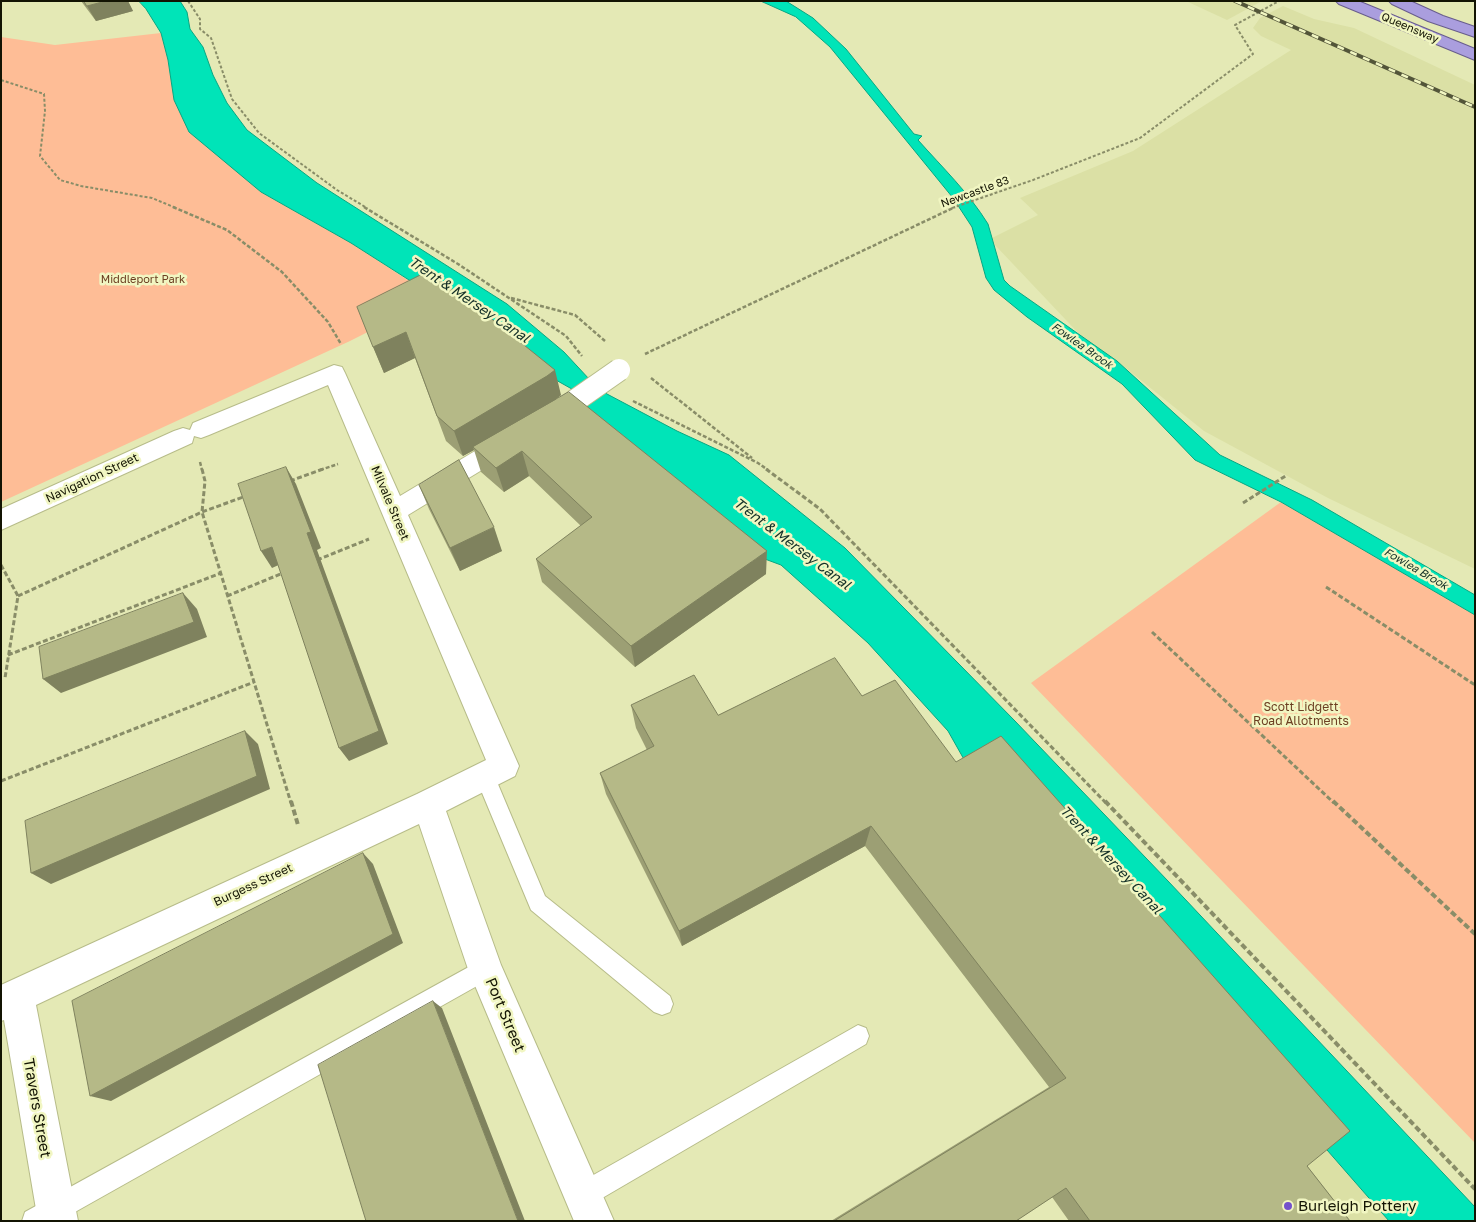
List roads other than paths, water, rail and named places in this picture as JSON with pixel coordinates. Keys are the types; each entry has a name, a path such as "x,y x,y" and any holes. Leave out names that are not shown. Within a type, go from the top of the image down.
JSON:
{"highway":[{"name":"Queensway","path":"1344,1 1475,55"},
{"name":"Queensway","path":"1397,1 1475,34"},
{"path":"1374,13 1475,69"}],"street":[{"path":"558,412 624,366"},
{"name":"Milvale Street","path":"192,433 334,373 396,520 494,771"},
{"path":"396,520 525,432"},
{"name":"Navigation Street","path":"1,520 192,433"},
{"name":"Burgess Street","path":"9,999 428,804 494,771"},
{"name":"Port Street","path":"428,804 485,969 588,1208"},
{"name":"Travers Street","path":"9,999 49,1217"}],"lane":[{"path":"494,771 538,903 662,1004"},
{"path":"49,1217 485,969"},
{"path":"588,1208 858,1036"}],"water":[{"name":"Trent & Mersey Canal","path":"139,1 180,1 187,12 190,29 203,47 213,75 227,103 247,130 317,183 507,304 564,352 590,380 607,394 677,431 729,455 845,548 1015,721 1168,881 1475,1207 1475,1221 1389,1221 1286,1103 970,770 948,731 868,643 781,565 746,552 593,415 579,393 547,375 420,287 351,243 261,192 189,132 174,100 168,60 161,33"},
{"name":"Fowlea Brook","path":"761,1 786,1 813,18 846,49 914,134 922,136 918,140 955,180 981,213 988,224 1004,280 1010,286 1117,361 1220,455 1312,500 1475,595 1475,615 1281,502 1195,460 1122,384 1027,317 994,290 986,278 972,227 953,198 830,47 796,17"}],"railway":[{"path":"1235,1 1475,107"}],"place":[{"name":"Burleigh Pottery","path":"1288,1206"}],"park label":[{"name":"Middleport Park","path":"143,280"},
{"name":"Scott Lidgett Road Allotments","path":"1301,714"}]}
